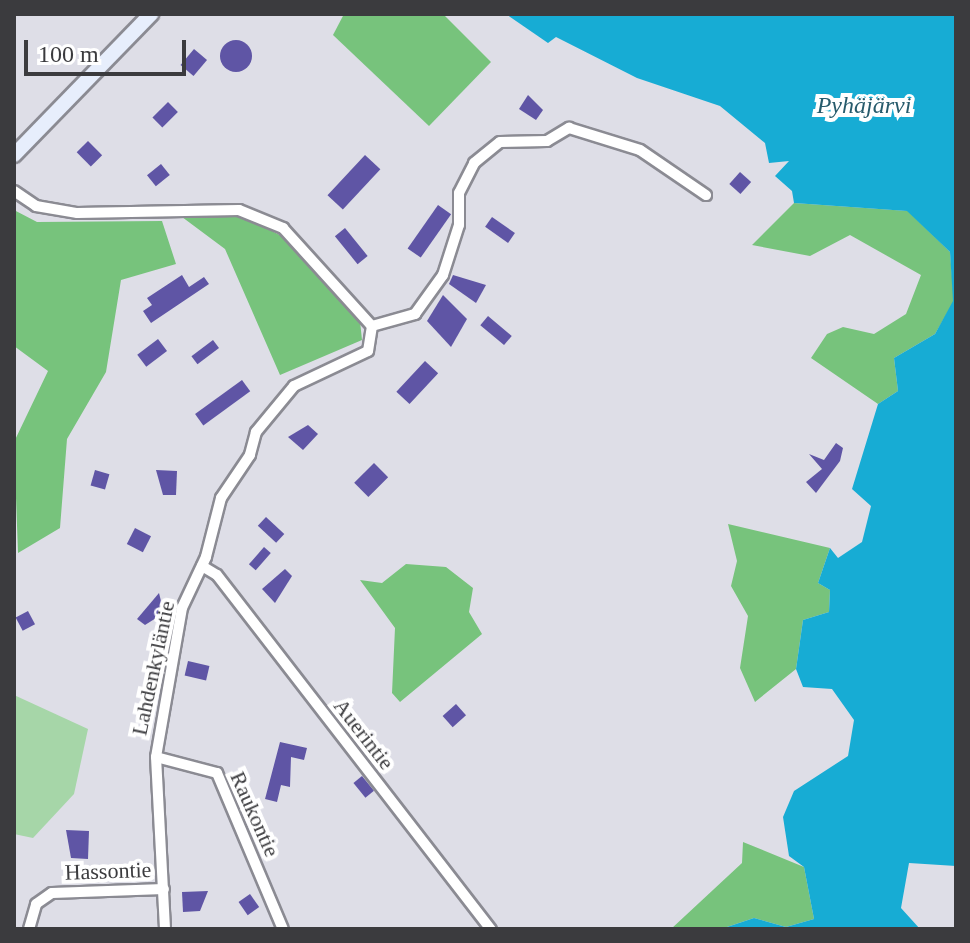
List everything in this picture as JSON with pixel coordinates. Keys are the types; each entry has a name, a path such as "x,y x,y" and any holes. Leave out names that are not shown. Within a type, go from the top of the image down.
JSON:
{"street":[{"path":"14,155 151,14"},
{"path":"14,191 36,206 77,213 239,210 283,228 372,326 415,314 443,275 459,225 459,193 474,163 500,142 547,141 569,128 640,150 706,195"},
{"name":"Lahdenkyläntie","path":"165,929 156,757 182,608 202,566 221,498 256,432 294,386 368,351 372,326"},
{"name":"Auerintie","path":"202,566 217,575 491,929"},
{"name":"Raukontie","path":"156,757 217,773 283,929"},
{"name":"Hassontie","path":"29,929 36,904 52,893 164,889"}],"green space":[{"path":"344,14 443,14 491,62 429,126 333,35"},
{"path":"794,203 908,211 950,252 954,301 935,334 894,358 898,391 878,404 811,358 827,334 843,327 874,334 906,314 921,275 850,235 810,256 752,245"},
{"path":"14,210 37,222 162,221 176,264 121,280 106,372 67,439 60,528 18,553 14,442 48,371 14,346"},
{"path":"178,214 242,215 289,240 360,321 362,340 280,375 225,249"},
{"path":"728,524 830,548 818,583 830,590 829,612 803,620 796,669 755,702 740,668 748,616 731,586 737,561"},
{"path":"406,564 446,567 473,588 469,612 482,634 400,702 392,693 395,628 360,580 382,583"},
{"path":"14,695 88,729 74,794 33,838 14,834"},
{"path":"743,842 804,867 814,919 786,927 754,918 721,929 671,929 742,863"}],"water":[{"name":"Pyhäjärvi","path":"506,14 956,14 956,866 909,863 901,908 920,929 721,929 754,918 786,927 814,919 804,867 789,856 783,817 794,791 848,756 854,720 832,689 803,687 796,669 803,620 829,612 830,590 818,583 830,548 838,558 862,542 871,506 852,489 878,404 898,391 894,358 935,334 953,301 950,252 907,211 794,203 792,191 775,176 789,161 769,163 765,143 720,106 637,78 556,37 548,43"}],"building":[{"path":"236,40 247,45 252,56 247,67 236,72 225,67 220,56 225,45"},
{"path":"194,49 207,60 194,76 181,65"},
{"path":"528,95 543,110 536,120 519,109"},
{"path":"168,102 178,112 162,127 152,118"},
{"path":"88,141 102,155 91,166 77,152"},
{"path":"365,155 380,169 343,210 327,195"},
{"path":"161,164 170,175 156,186 147,175"},
{"path":"740,172 751,182 740,194 729,184"},
{"path":"438,205 451,214 421,258 408,248"},
{"path":"492,217 515,233 508,243 485,227"},
{"path":"345,228 368,256 358,264 335,236"},
{"path":"182,275 189,287 204,277 209,284 151,323 143,311 152,305 147,298"},
{"path":"453,275 486,285 476,303 449,284"},
{"path":"443,295 467,319 451,347 427,321"},
{"path":"488,316 512,336 504,345 480,325"},
{"path":"158,339 167,351 146,367 137,355"},
{"path":"213,340 219,348 197,364 191,356"},
{"path":"425,361 438,373 410,404 396,392"},
{"path":"242,380 250,391 203,425 195,414"},
{"path":"308,425 318,434 303,450 288,437"},
{"path":"836,443 843,448 840,461 816,493 806,482 822,469 809,454 824,460"},
{"path":"374,463 388,477 368,497 354,483"},
{"path":"95,470 109,474 105,490 91,485"},
{"path":"156,470 177,471 176,495 163,495"},
{"path":"266,517 284,534 276,543 258,526"},
{"path":"135,528 151,536 143,552 127,544"},
{"path":"264,547 271,553 256,570 249,564"},
{"path":"285,569 292,576 275,603 262,589"},
{"path":"159,593 164,613 145,625 137,619"},
{"path":"28,611 35,624 23,631 16,618"},
{"path":"188,661 209,666 206,681 185,676"},
{"path":"456,704 466,715 453,727 443,716"},
{"path":"280,742 307,748 304,760 291,757 290,787 281,785 277,802 265,799"},
{"path":"362,776 374,791 365,798 353,783"},
{"path":"66,830 89,831 88,859 71,858"},
{"path":"208,891 200,911 183,912 182,892"},
{"path":"250,894 259,907 248,915 239,902"}]}
